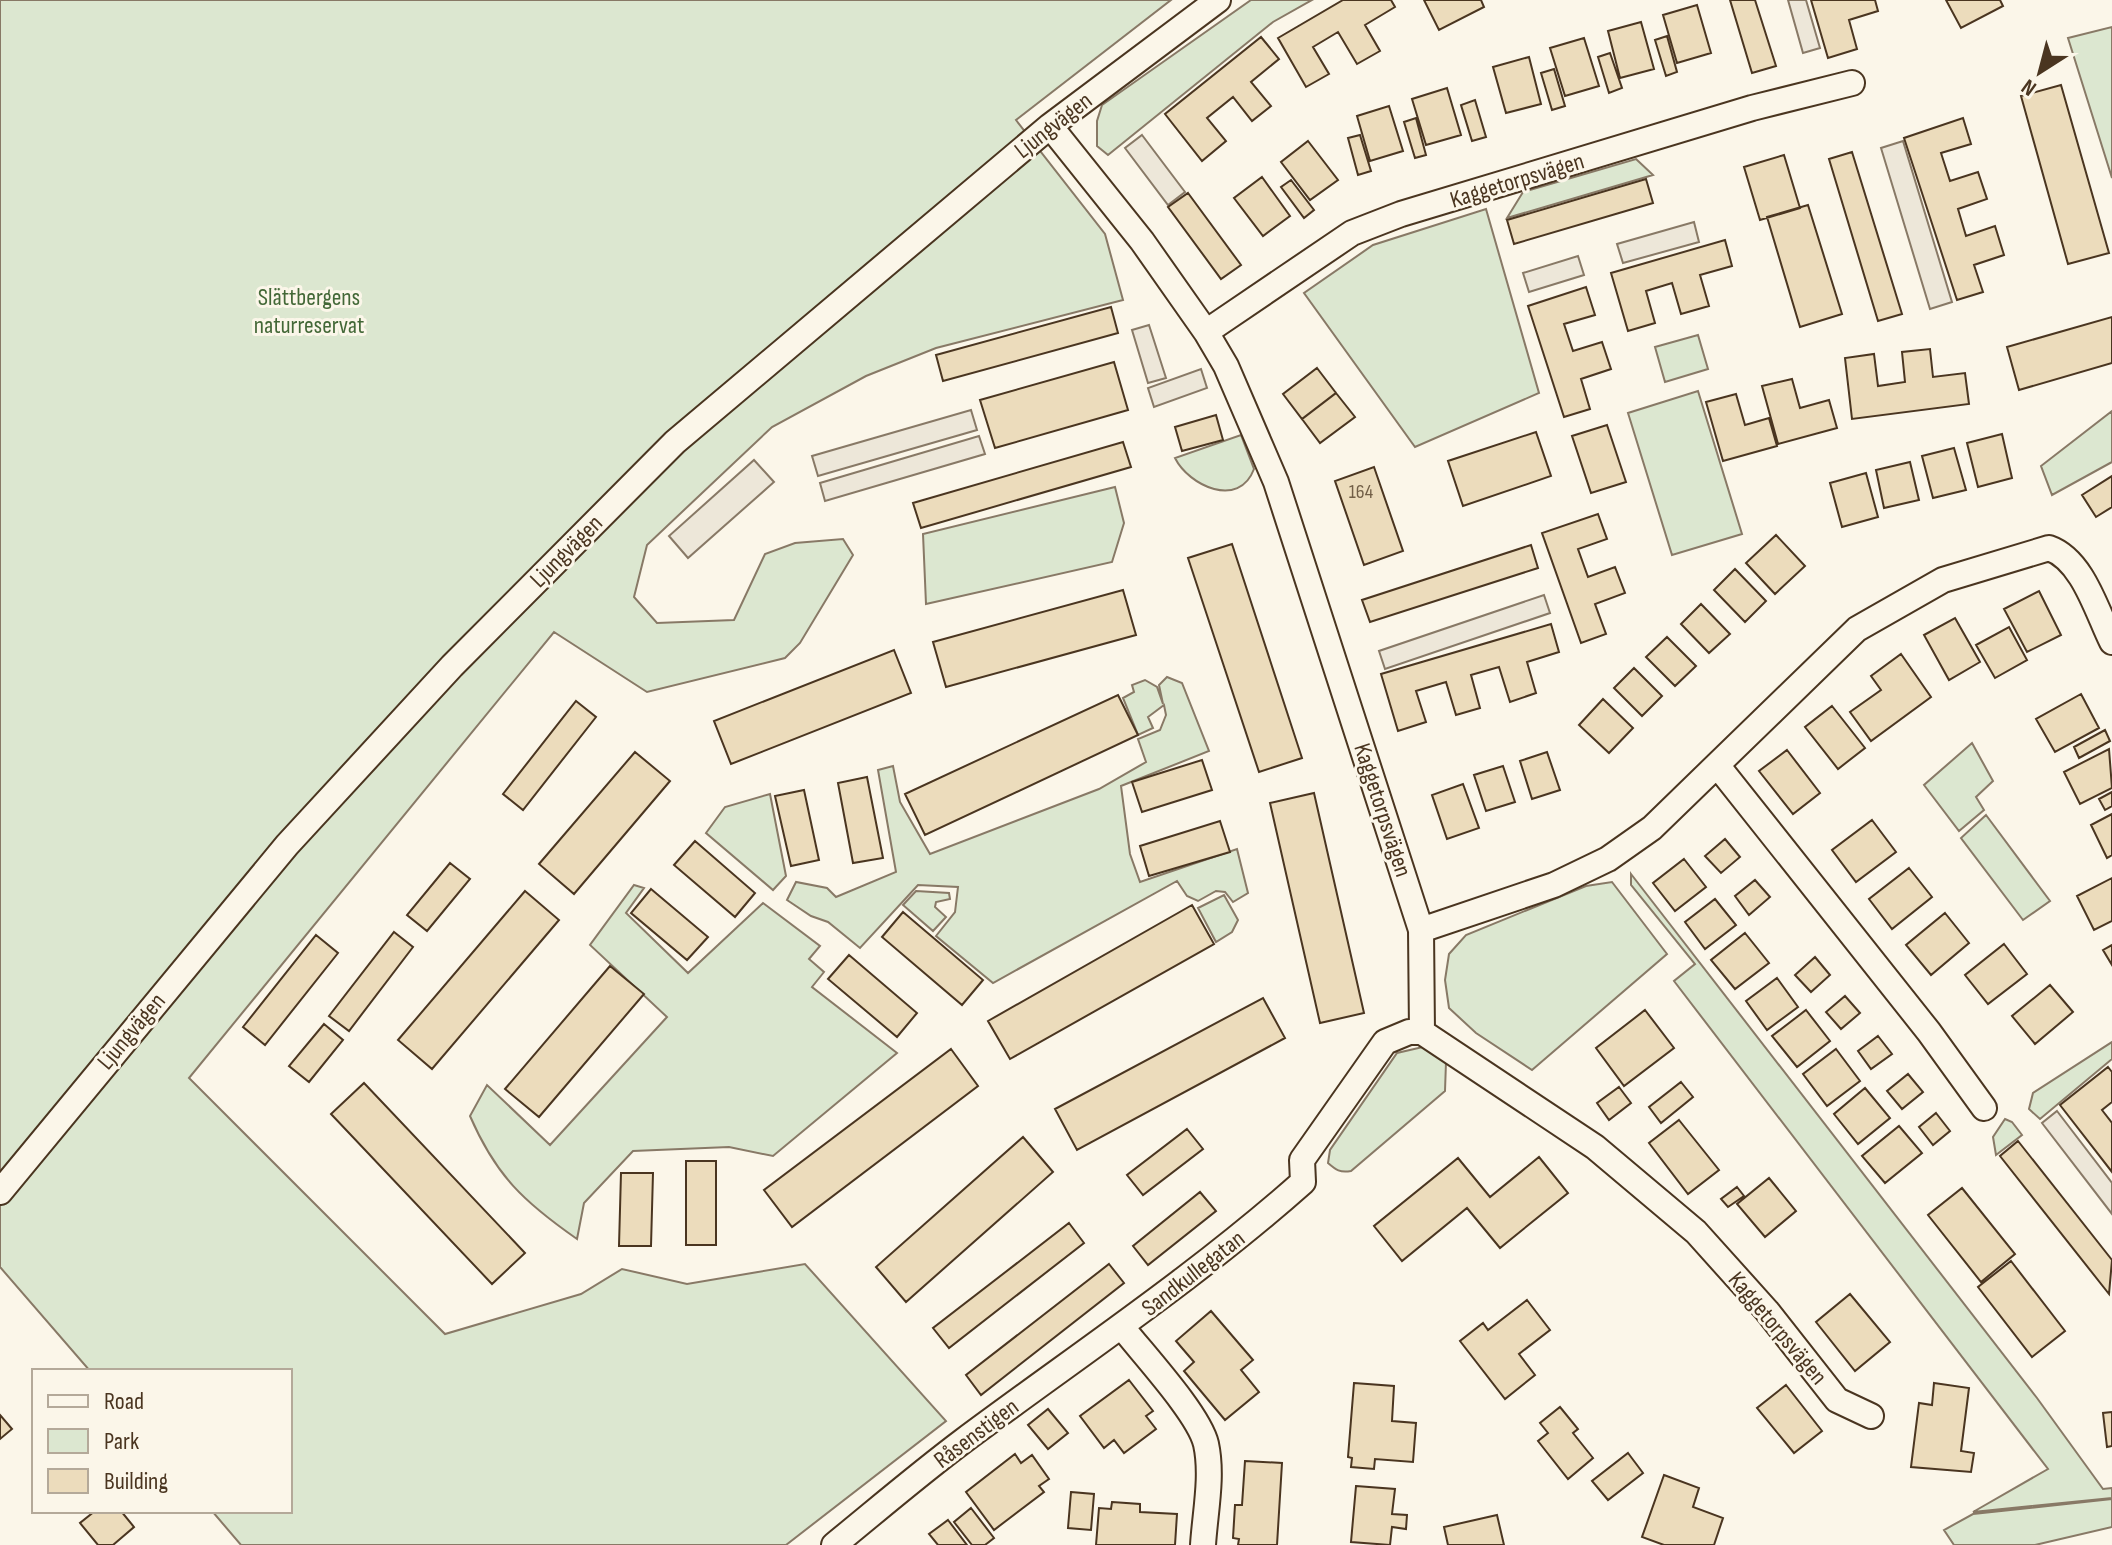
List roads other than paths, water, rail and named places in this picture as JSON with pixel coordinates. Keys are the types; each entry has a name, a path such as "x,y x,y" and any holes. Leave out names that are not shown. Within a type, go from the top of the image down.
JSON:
{"street":[{"name":"Ljungvägen","path":"0,1192 287,845 452,666 675,442 1050,126 1218,0"},
{"name":"Kaggetorpsvägen","path":"1206,332 1352,233 1401,214 1752,108 1852,83"},
{"name":"Kaggetorpsvägen","path":"1050,126 1142,241 1206,332 1226,366 1276,482 1421,930 1422,1032 1595,1147 1696,1232 1767,1311 1837,1400 1871,1416"},
{"path":"1421,930 1554,885 1608,859 1652,828 1857,629 1943,580 2049,548 2062,552 2073,564 2112,642"},
{"path":"1717,765 1929,1032 1984,1108"},
{"name":"Sandkullegatan","path":"1203,1545 1208,1465 1206,1442 1194,1420 1122,1327 1194,1274 1303,1182 1302,1160 1385,1042 1409,1032 1422,1032"},
{"name":"Råsenstigen","path":"834,1545 961,1443 1122,1327"}],"park label":[{"name":"Slättbergens naturreservat","path":"309,311"}]}
